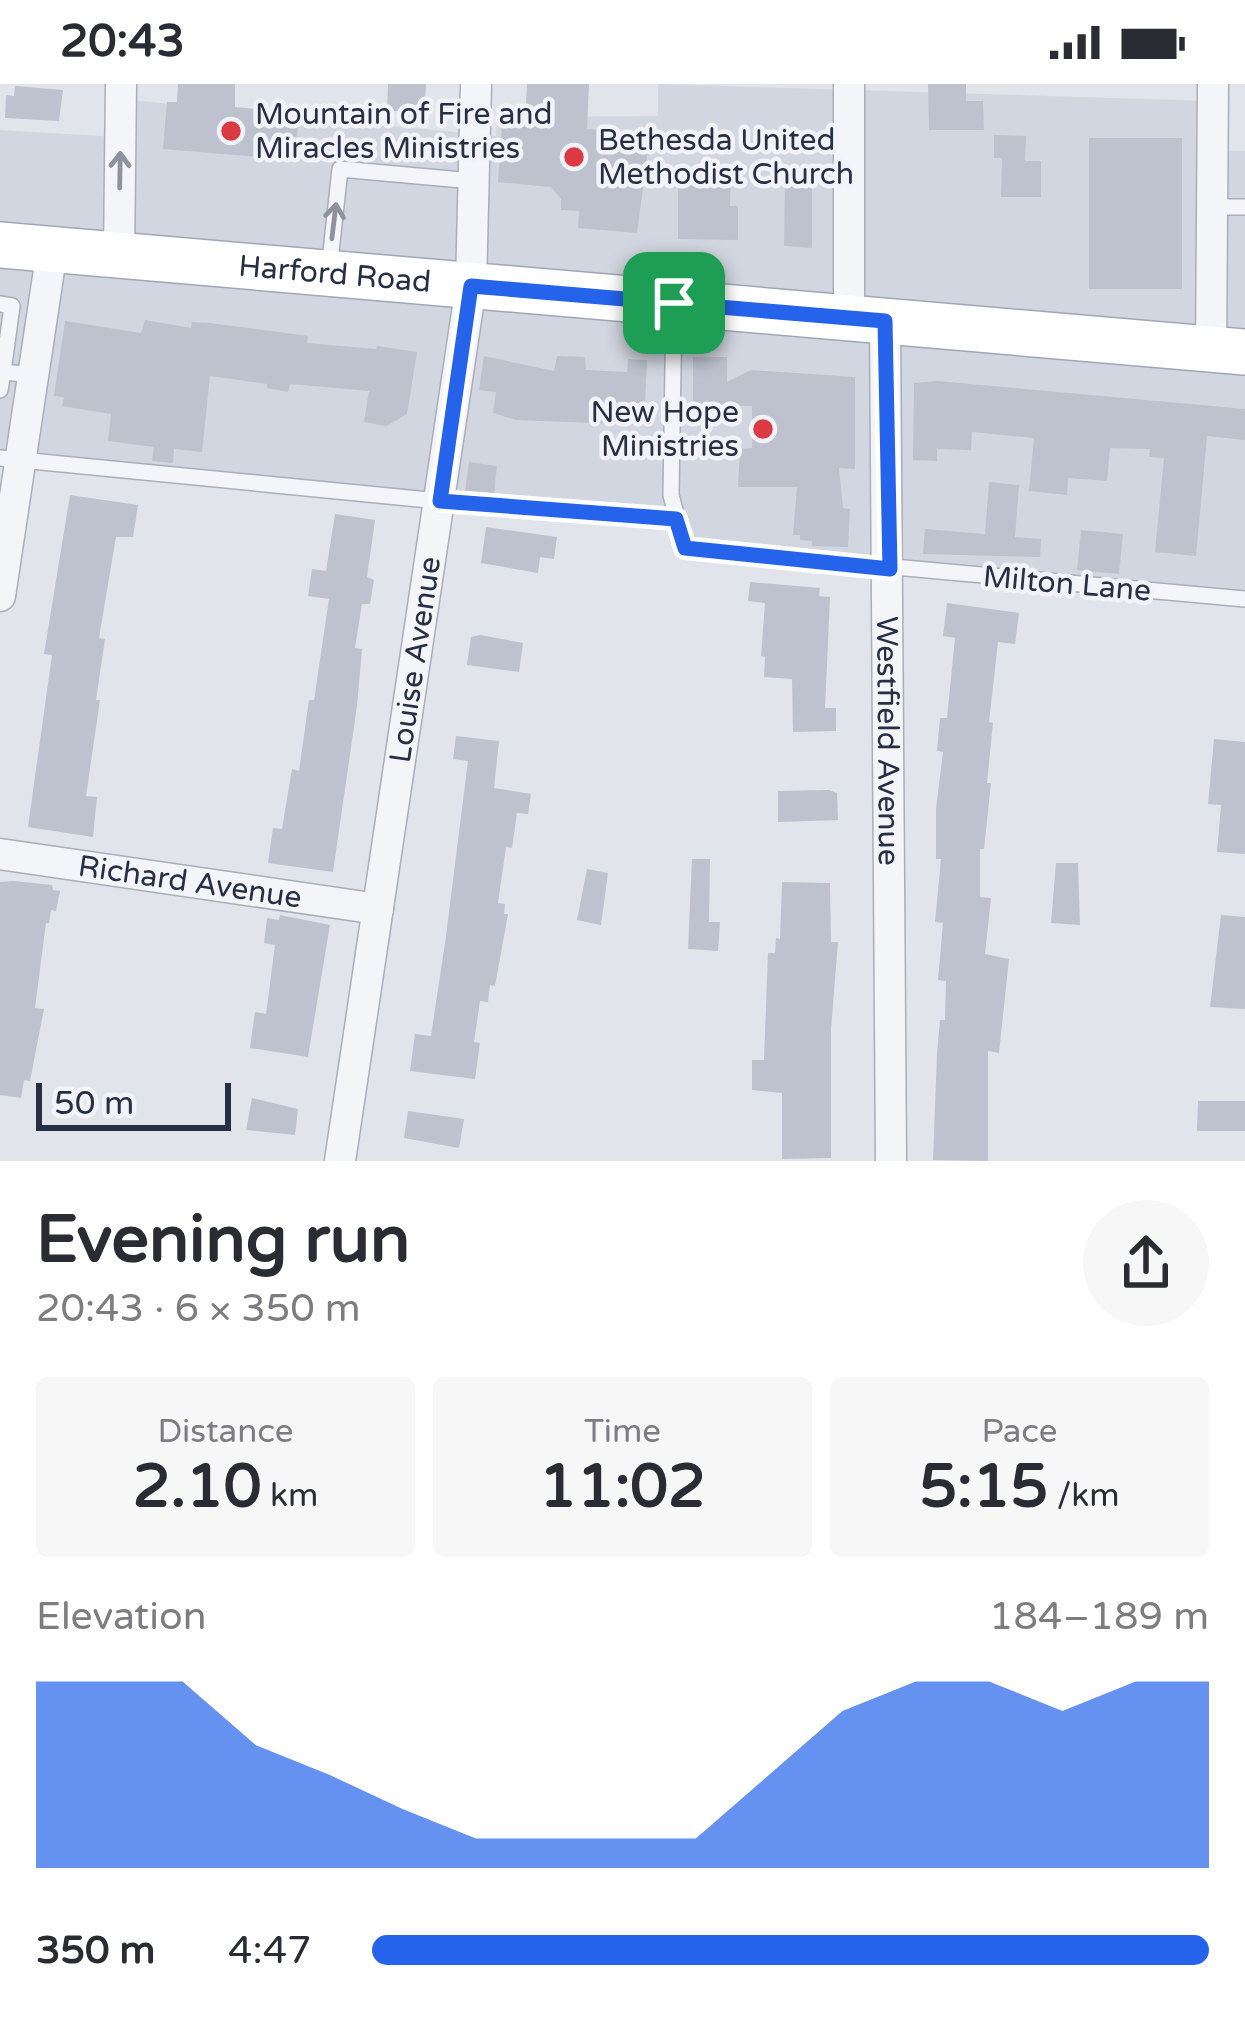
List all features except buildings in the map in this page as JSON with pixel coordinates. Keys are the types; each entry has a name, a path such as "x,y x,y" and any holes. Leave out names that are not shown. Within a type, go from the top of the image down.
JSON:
{"main road":[{"name":"Harford Road","path":"1,250 119,255 1228,351"}],"street":[{"path":"119,255 121,84"},
{"name":"Louise Avenue","path":"340,1161 471,286 476,84"},
{"name":"Westfield Avenue","path":"849,84 890,569 891,1161"},
{"path":"1213,84 1212,208 1228,351"},
{"path":"0,596 18,373 52,250"},
{"name":"Richard Avenue","path":"0,854 378,908"}],"lane":[{"path":"328,273 340,169 473,181"},
{"path":"1212,208 1245,207"},
{"path":"10,458 440,501 676,519 671,495 674,303"},
{"path":"0,304 12,306 18,373 0,390"},
{"name":"Milton Lane","path":"676,519 685,548 1245,599"}],"shaded area":[{"path":"658,84 1210,101 1210,150 1245,151 1245,598 687,548 665,523 0,466 0,130 118,137 120,99 496,136 497,117 658,116"}],"place":[{"name":"Mountain of Fire and Miracles Ministries","path":"231,131"},
{"name":"Bethesda United Methodist Church","path":"574,157"},
{"name":"New Hope Ministries","path":"763,429"}],"route":[{"path":"471,286 674,303 885,321 890,569 685,548 676,519 440,501 471,286"}]}
